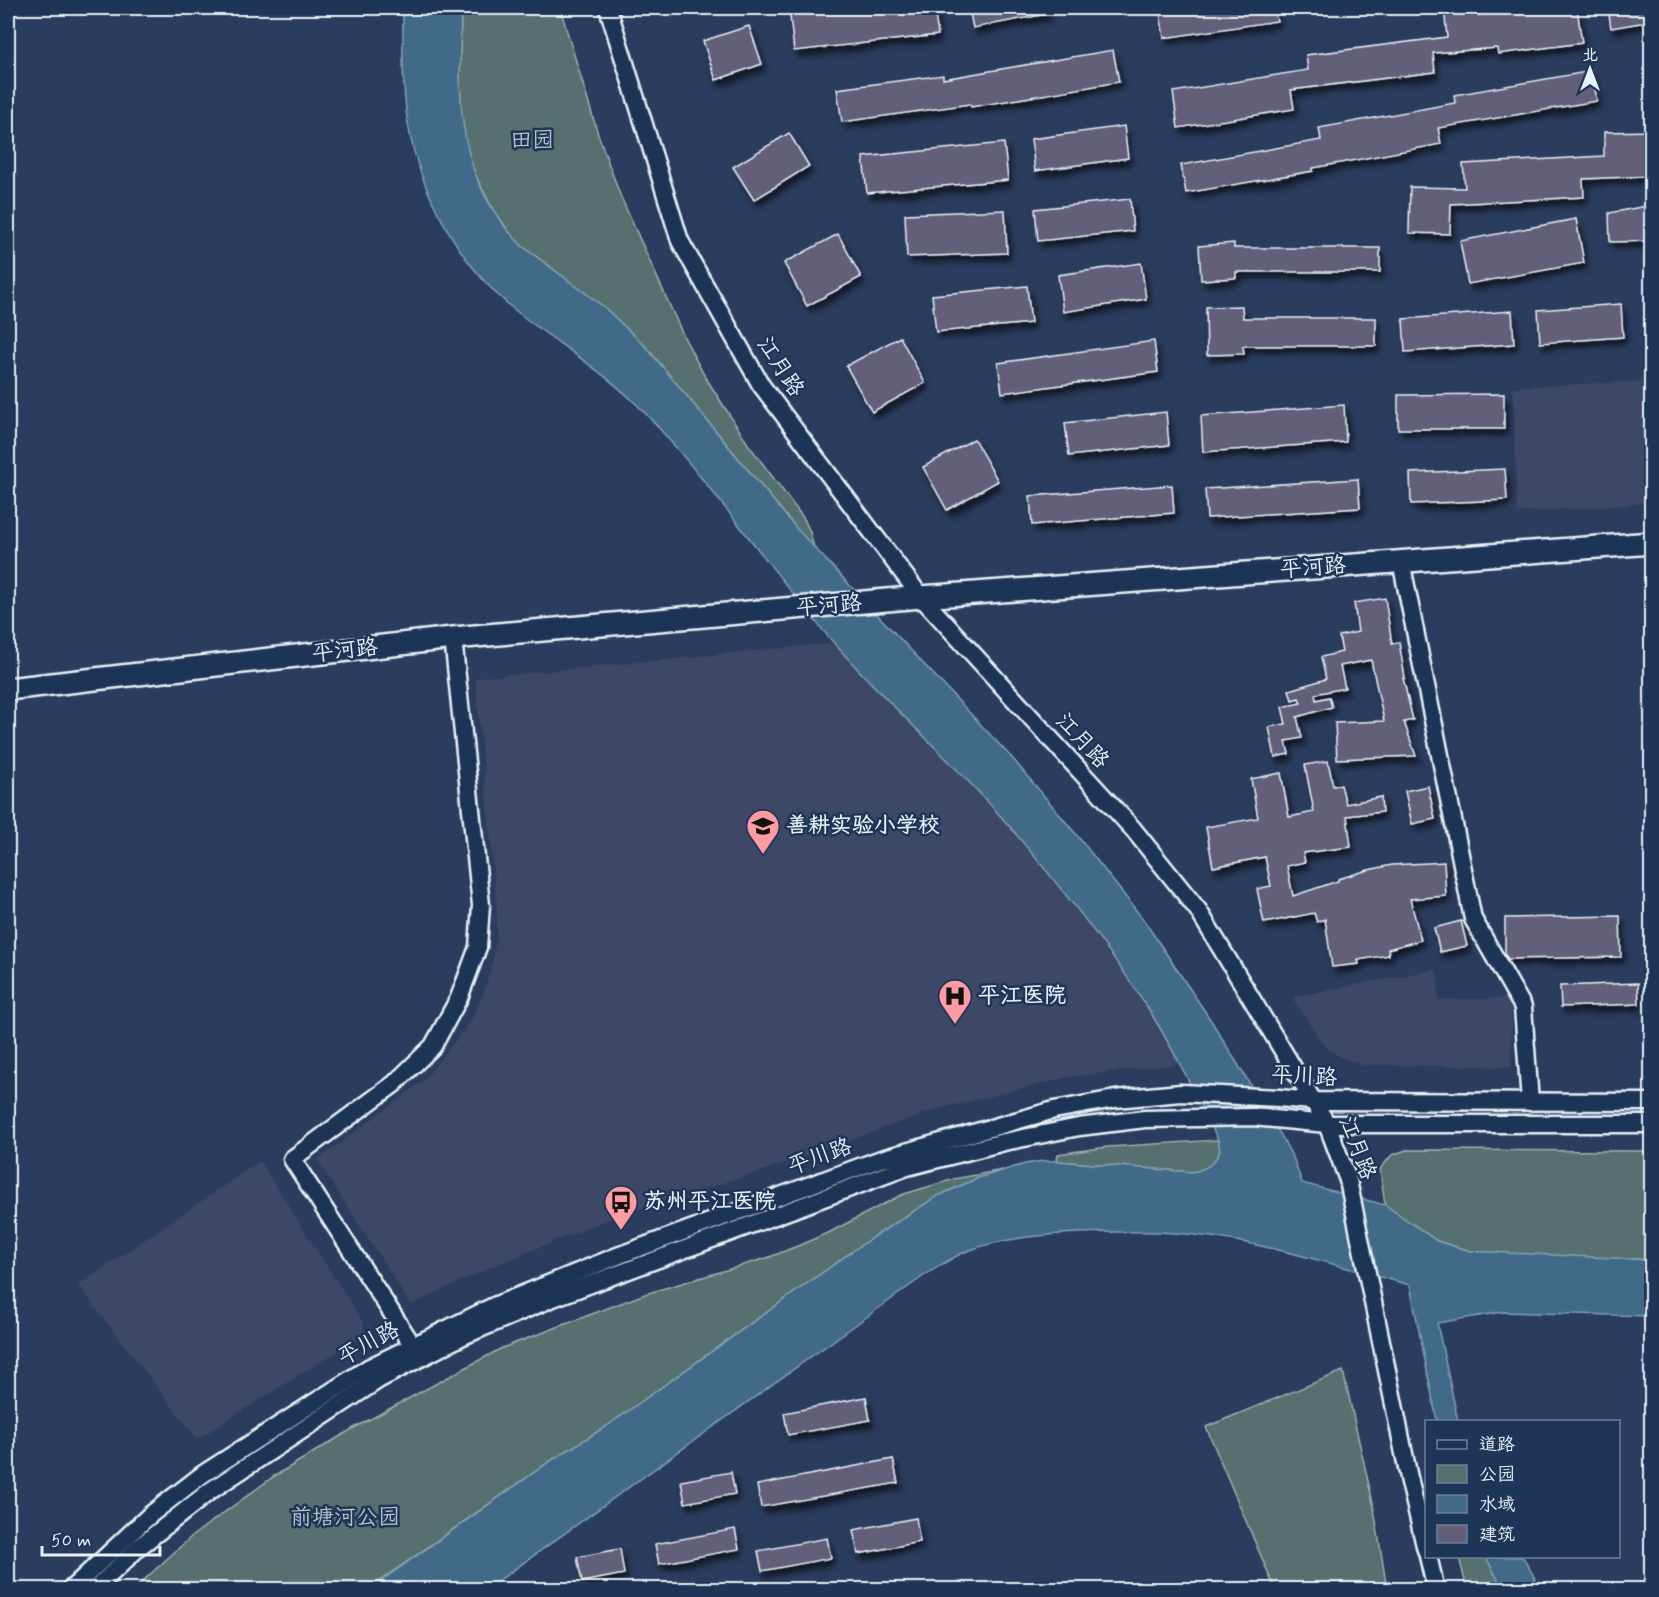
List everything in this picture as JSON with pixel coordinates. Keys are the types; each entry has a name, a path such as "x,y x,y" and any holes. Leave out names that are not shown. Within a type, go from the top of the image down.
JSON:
{"main road":[{"name":"平河路","path":"8,689 453,638 921,597 1652,543"}],"street":[{"name":"江月路","path":"608,8 680,241 761,385 921,597 1133,829 1198,910 1327,1124 1348,1180 1425,1546"},
{"path":"1401,561 1473,919 1523,1007 1530,1102"},
{"path":"417,1352 292,1159 394,1084 433,1046 459,998 478,947 481,905 453,638"},
{"name":"平川路","path":"94,1590 159,1530 237,1471 378,1380 417,1352 494,1306 600,1263 881,1159 1054,1110 1115,1100 1181,1093 1312,1101 1652,1102"},
{"name":"平川路","path":"70,1590 150,1515 202,1474 368,1368 472,1332 583,1286 907,1167 1004,1142 1079,1126 1145,1119 1253,1117 1327,1124 1652,1124"},
{"path":"1428,1558 1436,1590"}],"shaded area":[{"path":"1651,381 1651,503 1517,513 1513,387"},
{"name":"善耕实验小学校","path":"834,643 1001,817 1066,894 1112,955 1152,1015 1180,1064 1069,1077 939,1109 756,1173 599,1223 489,1268 411,1305 317,1160 424,1080 470,1022 484,992 493,959 497,933 497,909 475,678"},
{"path":"1437,969 1439,1000 1512,998 1511,1067 1355,1063 1340,1057 1324,1046 1292,997"},
{"path":"260,1161 363,1322 364,1329 359,1338 197,1439 78,1285"}],"green space":[{"name":"田园","path":"461,8 560,8 598,134 620,195 684,337 704,375 748,444 804,519 814,548 647,348 604,307 522,246 512,236 490,204 473,170 464,136 460,75"},
{"path":"1218,1140 1220,1150 1213,1163 1201,1170 1191,1172 1057,1161 1058,1154 1108,1147"},
{"path":"1406,1150 1651,1151 1651,1260 1492,1253 1470,1251 1437,1241 1385,1205 1380,1169 1392,1155"},
{"name":"前塘河公园","path":"1003,1170 978,1178 936,1197 864,1243 607,1426 549,1462 368,1589 133,1590 192,1536 273,1477 354,1428 502,1348 645,1294 767,1258 830,1232 901,1195 954,1179"},
{"path":"1343,1371 1373,1503 1387,1589 1275,1589 1206,1427"},
{"path":"1459,1558 1487,1558 1503,1589 1467,1589"}],"water":[{"path":"403,8 461,8 460,73 465,134 472,164 483,192 499,220 522,246 604,307 647,348 796,528 1012,758 1076,834 1143,919 1212,1022 1281,1135 1294,1160 1302,1183 1385,1205 1437,1241 1470,1251 1651,1260 1651,1316 1502,1312 1437,1323 1458,1420 1437,1420 1410,1285 1304,1256 1250,1244 1181,1233 1078,1233 1006,1240 965,1252 925,1275 487,1589 368,1590 549,1462 607,1426 864,1243 936,1197 978,1178 1043,1161 1191,1172 1209,1166 1220,1150 1218,1140 1194,1092 1151,1013 1099,938 1023,842 982,796 833,642 671,441 646,414 598,371 511,307 492,290 468,261 432,201 421,174 408,122 403,68"},
{"path":"1487,1558 1524,1558 1541,1589 1503,1589"}],"building":[{"path":"789,8 934,8 938,35 794,51"},
{"path":"969,8 1047,8 1047,14 973,28"},
{"path":"1159,8 1274,8 1277,21 1164,38"},
{"path":"1444,8 1471,8 1471,16 1530,8 1577,8 1582,43 1498,54 1497,48 1433,53 1435,72 1291,90 1294,109 1178,128 1173,92 1308,70 1306,55 1447,37"},
{"path":"1608,8 1652,8 1652,21 1611,28"},
{"path":"749,26 762,64 716,80 703,41"},
{"path":"1113,50 1119,82 971,107 970,104 842,122 837,89 943,75 943,79"},
{"path":"1592,71 1597,101 1438,128 1441,144 1313,168 1313,171 1186,193 1181,165 1321,140 1319,128 1455,103 1454,95"},
{"path":"1124,126 1128,158 1035,171 1031,139"},
{"path":"1652,131 1652,176 1583,179 1584,197 1451,204 1450,234 1409,233 1410,187 1465,188 1463,164 1604,156 1604,132"},
{"path":"789,133 809,166 754,200 733,167"},
{"path":"1004,143 1008,180 867,193 863,157"},
{"path":"1130,199 1133,231 1038,241 1035,209"},
{"path":"1652,205 1652,241 1610,242 1609,213"},
{"path":"1005,210 1007,253 907,257 905,214"},
{"path":"1576,219 1584,263 1468,284 1460,241"},
{"path":"838,234 861,277 807,306 784,263"},
{"path":"1234,243 1234,248 1380,248 1380,272 1236,272 1236,278 1201,280 1199,246"},
{"path":"1141,263 1146,299 1063,312 1058,275"},
{"path":"1027,286 1031,323 936,332 932,295"},
{"path":"1621,304 1623,337 1540,343 1538,310"},
{"path":"1242,306 1243,318 1376,318 1376,346 1243,346 1244,354 1207,355 1206,307"},
{"path":"1512,311 1514,344 1405,352 1403,319"},
{"path":"900,337 925,383 872,412 846,366"},
{"path":"1154,341 1158,372 1002,393 998,363"},
{"path":"1504,394 1504,429 1398,429 1398,395"},
{"path":"1344,405 1346,442 1203,452 1201,416"},
{"path":"1166,412 1169,445 1069,456 1065,423"},
{"path":"974,439 998,481 947,510 923,467"},
{"path":"1505,469 1507,500 1411,504 1410,473"},
{"path":"1358,479 1360,508 1207,518 1205,489"},
{"path":"1172,485 1174,513 1032,525 1030,496"},
{"path":"1385,598 1392,644 1399,642 1405,678 1403,678 1413,720 1404,722 1416,756 1337,759 1335,723 1384,721 1371,660 1340,666 1345,688 1315,694 1316,700 1329,697 1332,707 1297,717 1302,738 1286,741 1289,754 1275,757 1269,727 1286,724 1282,707 1301,703 1299,698 1292,700 1289,690 1326,679 1321,657 1342,652 1339,636 1358,632 1354,603"},
{"path":"1328,761 1333,786 1341,785 1346,804 1381,797 1382,812 1347,816 1351,847 1303,853 1305,862 1287,866 1293,896 1368,870 1392,865 1444,862 1446,896 1410,899 1421,940 1388,949 1389,955 1358,960 1359,964 1332,967 1325,919 1317,922 1314,913 1264,923 1257,889 1271,886 1265,857 1213,867 1206,827 1258,818 1251,779 1281,773 1289,817 1314,812 1305,765"},
{"path":"1428,786 1435,819 1412,824 1405,791"},
{"path":"1620,916 1621,957 1508,959 1505,955 1505,918"},
{"path":"1461,921 1467,946 1440,952 1434,928"},
{"path":"1638,983 1639,1004 1561,1007 1560,986"},
{"path":"866,1397 870,1420 788,1435 784,1413"},
{"path":"893,1459 898,1483 761,1507 757,1485"},
{"path":"731,1472 735,1494 685,1503 681,1481"},
{"path":"916,1518 920,1542 858,1554 853,1530"},
{"path":"735,1529 739,1549 659,1564 655,1544"},
{"path":"827,1538 831,1558 762,1571 758,1551"},
{"path":"620,1549 624,1574 582,1582 577,1557"}],"place":[{"name":"善耕实验小学校","path":"763,855"},
{"name":"平江医院","path":"955,1025"},
{"name":"苏州平江医院","path":"621,1231"}]}
